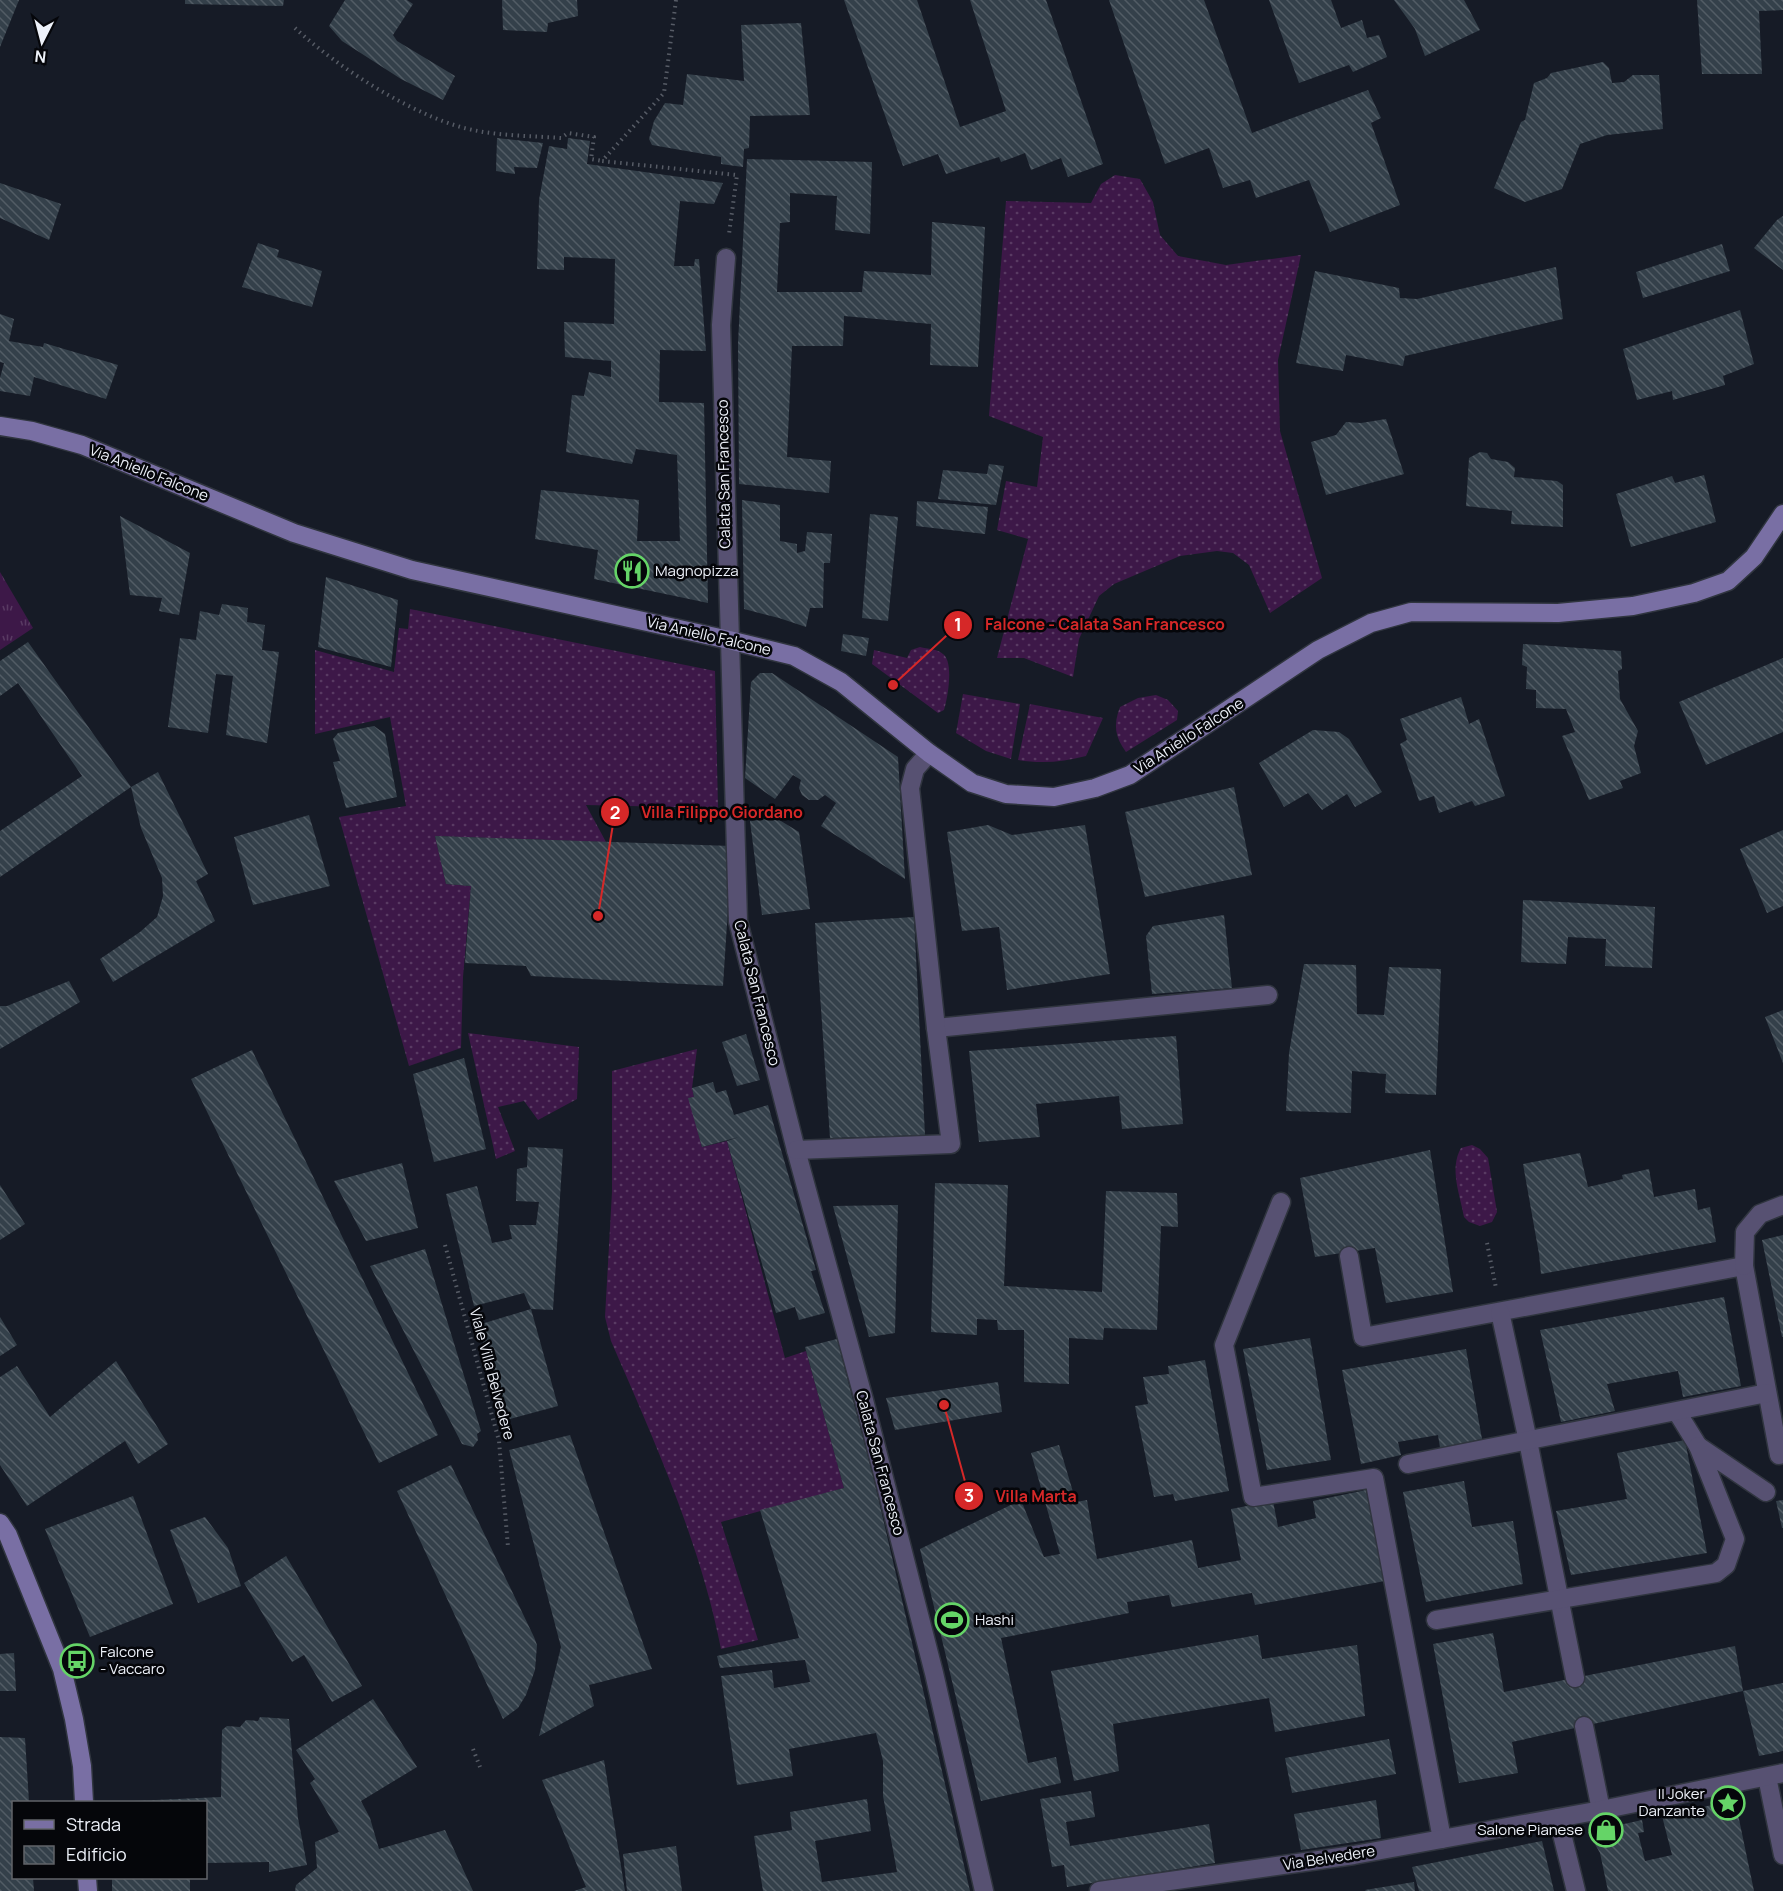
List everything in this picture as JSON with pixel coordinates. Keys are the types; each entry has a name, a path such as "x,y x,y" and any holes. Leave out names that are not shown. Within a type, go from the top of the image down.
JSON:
{"street":[{"name":"Calata San Francesco","path":"726,258 721,325 738,921 934,1673 984,1891"},
{"name":"Via Aniello Falcone","path":"0,426 32,431 82,445 294,533 412,570 729,639 794,656 841,682 929,753 972,783 1006,795 1054,797 1095,788 1130,775 1318,650 1371,623 1411,612 1558,613 1633,606 1694,593 1728,581 1754,557 1783,514"},
{"path":"796,1150 951,1144 910,788 915,769 929,753"},
{"path":"936,1028 1268,995"},
{"path":"1281,1202 1224,1345 1253,1497 1374,1478 1442,1839"},
{"path":"1783,1204 1760,1214 1745,1232 1744,1266 1779,1455 1783,1454"},
{"path":"1349,1256 1364,1337 1744,1266"},
{"path":"1500,1312 1575,1678"},
{"path":"1408,1464 1767,1393"},
{"path":"1436,1620 1716,1573 1726,1564 1735,1539 1698,1446 1677,1412"},
{"path":"1698,1446 1766,1492"},
{"path":"0,1523 8,1535 62,1669 80,1754 84,1801"},
{"path":"1584,1726 1601,1810"},
{"path":"1775,1775 1783,1855"},
{"name":"Via Belvedere","path":"1100,1891 1354,1855 1601,1810 1775,1775"},
{"path":"1558,1818 1576,1891"}],"path":[{"path":"602,160 664,93 676,0"},
{"path":"295,28 312,44 343,66 396,99 439,120 478,131 561,138 568,133 594,136 591,159 737,175 726,258"},
{"path":"1487,1243 1500,1312"},
{"name":"Viale Villa Belvedere","path":"445,1245 499,1441 508,1547"},
{"path":"473,1749 480,1767"}],"green space":[{"path":"1115,175 1140,179 1153,202 1160,235 1178,256 1226,265 1301,255 1278,360 1280,431 1322,578 1270,613 1249,565 1233,553 1217,551 1180,556 1114,584 1099,596 1079,639 1073,677 1024,658 997,658 1028,539 997,530 1006,481 1037,487 1043,437 989,416 1006,201 1091,203 1101,184"},
{"path":"0,572 33,628 0,650"},
{"path":"410,609 715,671 718,808 586,805 606,842 435,836 446,884 471,886 463,977 461,1048 409,1066 339,817 406,806 390,717 315,734 315,650 394,672 399,628 408,629"},
{"path":"920,647 941,652 948,664 946,704 944,710 938,713 872,664 874,650 907,658 911,650"},
{"path":"963,694 1020,704 1011,759 986,751 956,733"},
{"path":"1156,695 1168,700 1178,711 1177,720 1126,752 1116,731 1116,720 1120,707 1138,698"},
{"path":"1030,704 1103,718 1086,756 1052,762 1018,760"},
{"path":"468,1033 579,1047 577,1099 538,1120 524,1101 498,1107 515,1151 496,1159"},
{"path":"697,1049 692,1088 694,1097 689,1098 702,1147 727,1141 785,1358 806,1351 844,1488 721,1522 758,1640 721,1649 712,1609 688,1531 659,1454 611,1341 605,1317 612,1192 612,1071"},
{"path":"1472,1145 1480,1149 1488,1158 1497,1212 1492,1222 1480,1226 1469,1222 1464,1217 1456,1173 1461,1148"}],"building":[{"path":"0,0 19,0 0,47"},
{"path":"185,0 284,0 283,6 185,4"},
{"path":"345,0 407,0 413,4 393,35 397,41 455,76 443,100 401,79 342,41 329,26"},
{"path":"502,0 577,0 578,16 548,23 547,32 503,30"},
{"path":"844,0 917,0 960,127 1006,111 970,0 1046,0 1103,164 1068,177 1061,158 1031,170 1025,153 1001,162 999,157 946,174 938,154 903,166"},
{"path":"1109,0 1204,0 1252,133 1368,90 1381,118 1371,123 1400,205 1330,232 1309,180 1256,198 1250,180 1223,188 1209,148 1165,164"},
{"path":"1269,0 1331,0 1341,28 1362,20 1367,38 1379,35 1387,57 1353,72 1349,65 1299,83"},
{"path":"1394,0 1464,0 1480,30 1425,56 1415,29"},
{"path":"1697,0 1783,0 1783,10 1759,11 1762,74 1702,74"},
{"path":"801,23 810,115 750,116 749,148 744,149 743,167 721,164 721,157 652,145 649,139 654,121 665,103 683,105 687,74 744,81 741,25"},
{"path":"1603,62 1609,68 1612,83 1624,82 1633,75 1659,75 1663,129 1607,135 1580,144 1562,189 1525,202 1494,188 1521,122 1525,120 1534,83 1547,78 1551,73"},
{"path":"497,138 543,143 537,168 514,167 515,174 496,171"},
{"path":"568,138 590,141 587,164 723,183 714,204 680,201 674,266 694,266 695,259 699,259 706,351 660,350 659,402 704,403 708,603 594,579 598,550 535,539 541,490 639,500 637,541 680,541 677,455 636,449 632,464 566,452 572,395 584,396 589,372 611,377 611,361 565,357 564,322 614,324 615,259 564,257 564,270 537,269 539,200 549,146 567,149"},
{"path":"747,159 872,162 870,234 835,230 837,196 790,193 790,222 780,223 777,292 862,292 864,271 931,275 932,222 985,227 978,367 930,365 931,324 844,316 843,346 792,346 787,457 831,461 829,493 739,484 738,344"},
{"path":"0,183 61,204 49,240 0,218"},
{"path":"1783,216 1783,270 1754,248"},
{"path":"258,243 279,250 277,257 322,271 312,307 242,287"},
{"path":"1722,244 1730,271 1643,298 1636,272"},
{"path":"1556,267 1563,319 1405,356 1403,366 1346,355 1343,371 1296,363 1315,271 1399,288 1400,298 1417,299"},
{"path":"1740,310 1754,364 1723,376 1725,385 1673,400 1672,391 1637,400 1623,349"},
{"path":"0,314 14,319 9,341 43,347 44,343 118,365 106,399 34,377 30,396 0,391 0,378 4,363 0,362"},
{"path":"1386,419 1404,474 1326,495 1311,442 1336,435 1346,422 1361,423"},
{"path":"1480,452 1487,453 1491,459 1508,462 1515,468 1514,477 1557,481 1563,485 1563,527 1511,524 1512,511 1466,506 1469,458"},
{"path":"989,464 1004,466 996,505 938,499 943,470 987,474"},
{"path":"1704,475 1716,522 1631,547 1616,494 1672,476 1675,483"},
{"path":"742,500 780,505 780,541 797,544 797,553 805,551 807,532 832,534 830,563 824,563 823,608 810,608 806,627 744,609"},
{"path":"917,501 988,507 985,534 916,526"},
{"path":"870,514 898,517 888,621 862,618"},
{"path":"120,516 190,553 179,615 159,611 162,598 130,595"},
{"path":"326,577 398,600 391,667 318,647"},
{"path":"222,604 248,608 247,622 265,625 262,650 279,652 267,743 226,735 233,676 216,674 208,733 168,727 180,638 196,640 200,611 219,615"},
{"path":"843,634 869,638 866,656 841,651"},
{"path":"28,642 131,787 0,877 0,831 82,776 18,683 0,696 0,661"},
{"path":"1523,644 1621,651 1622,669 1618,671 1620,699 1638,731 1634,746 1641,773 1620,781 1623,788 1589,800 1562,736 1575,732 1566,709 1536,708 1536,690 1526,689 1527,667 1522,665"},
{"path":"1783,658 1783,732 1706,765 1679,702"},
{"path":"760,673 772,673 898,757 905,879 821,826 836,803 825,795 818,800 809,800 802,795 799,788 801,780 793,775 775,799 745,778 751,682"},
{"path":"1461,697 1469,724 1479,719 1505,796 1475,806 1472,801 1439,813 1434,796 1419,801 1400,744 1407,740 1400,719"},
{"path":"374,726 385,734 397,797 346,808 333,762 340,761 333,739 338,733"},
{"path":"1313,730 1339,732 1349,739 1382,792 1355,807 1347,794 1322,810 1308,793 1284,807 1259,763"},
{"path":"158,772 208,874 196,881 215,921 113,982 100,959 140,932 157,917 163,896 162,878 141,828 131,787"},
{"path":"1234,787 1252,875 1145,897 1125,812"},
{"path":"309,815 330,886 253,905 234,837"},
{"path":"776,818 799,832 810,909 762,915 750,821"},
{"path":"988,825 1012,835 1085,825 1110,974 1007,990 999,927 962,931 947,832"},
{"path":"1783,830 1783,906 1767,913 1740,849"},
{"path":"435,836 732,846 723,986 531,976 526,966 465,963 471,886 446,884"},
{"path":"1523,900 1655,907 1652,968 1605,966 1606,939 1568,937 1566,964 1521,962"},
{"path":"1224,915 1232,988 1152,994 1146,936 1153,926"},
{"path":"914,917 925,1135 830,1138 815,923"},
{"path":"1304,964 1356,965 1357,1014 1384,1015 1389,967 1441,969 1436,1095 1385,1093 1386,1074 1352,1071 1351,1113 1286,1111 1289,1053"},
{"path":"69,981 80,1002 0,1049 0,1006 7,1006"},
{"path":"1783,1010 1783,1063 1765,1017"},
{"path":"746,1034 760,1080 737,1086 722,1042"},
{"path":"1176,1036 1183,1124 1122,1129 1119,1096 1036,1104 1040,1137 979,1142 969,1051"},
{"path":"252,1050 438,1435 379,1463 191,1079"},
{"path":"464,1058 486,1149 434,1162 413,1074"},
{"path":"713,1082 716,1093 726,1090 734,1115 768,1105 816,1270 811,1271 825,1313 799,1320 795,1307 776,1313 727,1141 739,1137 702,1147 688,1098 694,1097 692,1088"},
{"path":"528,1147 563,1149 553,1310 531,1309 524,1293 474,1306 446,1194 477,1186 492,1243 512,1239 509,1225 536,1225 539,1202 516,1201 517,1169 527,1167"},
{"path":"1430,1150 1453,1292 1386,1303 1375,1248 1315,1257 1300,1178"},
{"path":"1580,1153 1588,1187 1623,1179 1622,1175 1649,1169 1654,1197 1695,1189 1698,1210 1710,1207 1716,1242 1541,1274 1523,1164"},
{"path":"402,1163 418,1228 366,1241 334,1181"},
{"path":"935,1183 1008,1185 1004,1286 1102,1292 1106,1191 1177,1193 1178,1227 1161,1226 1157,1330 1104,1328 1103,1340 1069,1338 1069,1384 1024,1382 1024,1330 998,1330 997,1320 977,1319 977,1335 931,1332"},
{"path":"0,1185 25,1224 0,1240"},
{"path":"898,1205 895,1333 869,1337 833,1206"},
{"path":"1783,1235 1783,1337 1782,1337 1762,1240"},
{"path":"425,1249 481,1431 477,1434 478,1440 473,1447 462,1444 370,1266"},
{"path":"1724,1297 1741,1386 1683,1397 1678,1371 1607,1384 1615,1411 1561,1422 1540,1330"},
{"path":"531,1309 558,1406 506,1420 478,1325"},
{"path":"0,1317 17,1345 0,1356"},
{"path":"1310,1338 1331,1460 1267,1470 1243,1349"},
{"path":"837,1339 874,1480 970,1891 763,1891 754,1836 792,1830 790,1812 867,1799 871,1831 815,1841 822,1882 897,1872 883,1796 883,1761 876,1733 789,1749 793,1776 737,1785 721,1676 772,1670 774,1688 810,1682 805,1660 720,1668 717,1656 799,1638 760,1510 844,1488 805,1347"},
{"path":"1466,1349 1482,1439 1440,1448 1438,1435 1398,1442 1401,1455 1361,1464 1342,1370"},
{"path":"1205,1360 1229,1491 1175,1501 1173,1494 1154,1497 1135,1406 1148,1404 1143,1377 1169,1374 1168,1366"},
{"path":"116,1361 168,1444 138,1464 125,1441 27,1506 0,1465 0,1377 17,1366 50,1417"},
{"path":"998,1382 1002,1412 895,1430 886,1398"},
{"path":"570,1435 652,1669 589,1685 594,1706 539,1736 561,1647 509,1450"},
{"path":"1685,1440 1707,1553 1571,1575 1556,1511 1627,1499 1617,1453"},
{"path":"1059,1445 1076,1502 1087,1500 1097,1559 1192,1540 1198,1568 1241,1560 1231,1509 1273,1501 1278,1527 1316,1518 1313,1501 1366,1490 1385,1581 1255,1605 1252,1593 1172,1607 1169,1595 1127,1602 1129,1613 1001,1638 1028,1763 1056,1757 1061,1783 981,1801 920,1549 1021,1500 1044,1557 1060,1554 1031,1453"},
{"path":"451,1465 537,1645 535,1670 526,1695 518,1708 503,1719 397,1491"},
{"path":"1464,1481 1472,1527 1513,1521 1523,1584 1426,1602 1403,1492"},
{"path":"133,1496 173,1604 90,1637 45,1529"},
{"path":"1783,1500 1783,1528 1782,1528 1776,1501"},
{"path":"205,1517 228,1548 241,1586 198,1603 170,1530"},
{"path":"286,1556 362,1686 332,1702 304,1655 292,1662 244,1583"},
{"path":"1493,1633 1504,1692 1735,1646 1743,1691 1512,1742 1518,1773 1459,1783 1433,1644"},
{"path":"1258,1635 1262,1659 1357,1645 1365,1716 1275,1732 1269,1698 1113,1724 1119,1771 1074,1781 1051,1671"},
{"path":"14,1653 16,1691 0,1691 0,1654"},
{"path":"1783,1683 1783,1751 1759,1756 1743,1691"},
{"path":"373,1699 417,1767 361,1801 370,1818 379,1849 445,1830 473,1891 295,1891 296,1885 317,1868 315,1842 339,1832 310,1783 315,1779 296,1750"},
{"path":"260,1717 289,1719 298,1818 307,1865 269,1872 269,1862 207,1863 207,1801 134,1801 221,1797 222,1730 227,1726 240,1727 246,1720 258,1721"},
{"path":"0,1737 25,1738 29,1801 12,1801 12,1879 33,1879 34,1891 0,1891"},
{"path":"1389,1739 1396,1774 1292,1793 1285,1758"},
{"path":"604,1760 625,1891 574,1891 586,1887 542,1780"},
{"path":"1091,1791 1095,1817 1066,1822 1070,1846 1209,1824 1215,1863 1067,1887 1064,1865 1052,1867 1040,1799"},
{"path":"1376,1800 1381,1838 1301,1850 1294,1814"},
{"path":"1735,1800 1754,1891 1608,1891 1600,1853 1588,1832 1642,1820 1644,1832 1638,1833 1645,1861 1672,1855 1662,1816"},
{"path":"1542,1841 1554,1891 1419,1891 1412,1867"},
{"path":"676,1846 682,1891 627,1891 623,1854"},
{"path":"112,1879 190,1879 190,1891 112,1891"},
{"path":"1414,1882 1415,1891 1365,1890"}],"place":[{"name":"Magnopizza","path":"632,571"},
{"name":"Falcone - Calata San Francesco","path":"893,685"},
{"name":"Villa Filippo Giordano","path":"598,916"},
{"name":"Villa Marta","path":"944,1405"},
{"name":"Hashi","path":"952,1620"},
{"name":"Falcone - Vaccaro","path":"77,1661"},
{"name":"Il Joker Danzante","path":"1728,1803"},
{"name":"Salone Pianese","path":"1606,1830"}]}
